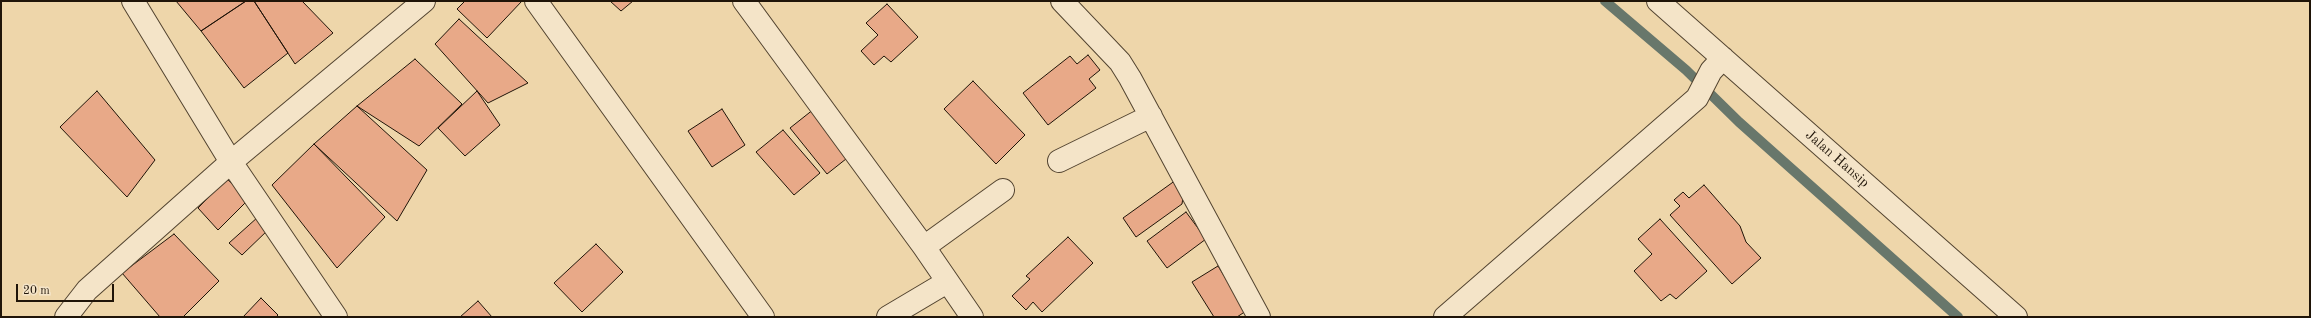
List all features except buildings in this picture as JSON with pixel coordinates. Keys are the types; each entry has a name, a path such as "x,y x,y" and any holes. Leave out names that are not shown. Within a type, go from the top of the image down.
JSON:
{"street":[{"path":"133,1 231,162 336,317"},
{"path":"66,317 87,290 231,162 424,1"},
{"path":"536,1 763,317"},
{"path":"744,1 924,247 972,317"},
{"path":"1062,1 1120,62 1151,116 1259,317"},
{"name":"Jalan Hansip","path":"1658,1 1717,64 2016,317"},
{"path":"1445,317 1697,98 1717,64"},
{"path":"1059,161 1151,116"},
{"path":"924,247 1004,190"},
{"path":"888,317 947,282"}],"waterway":[{"path":"1605,1 1686,70 1739,122 1958,317"}]}
